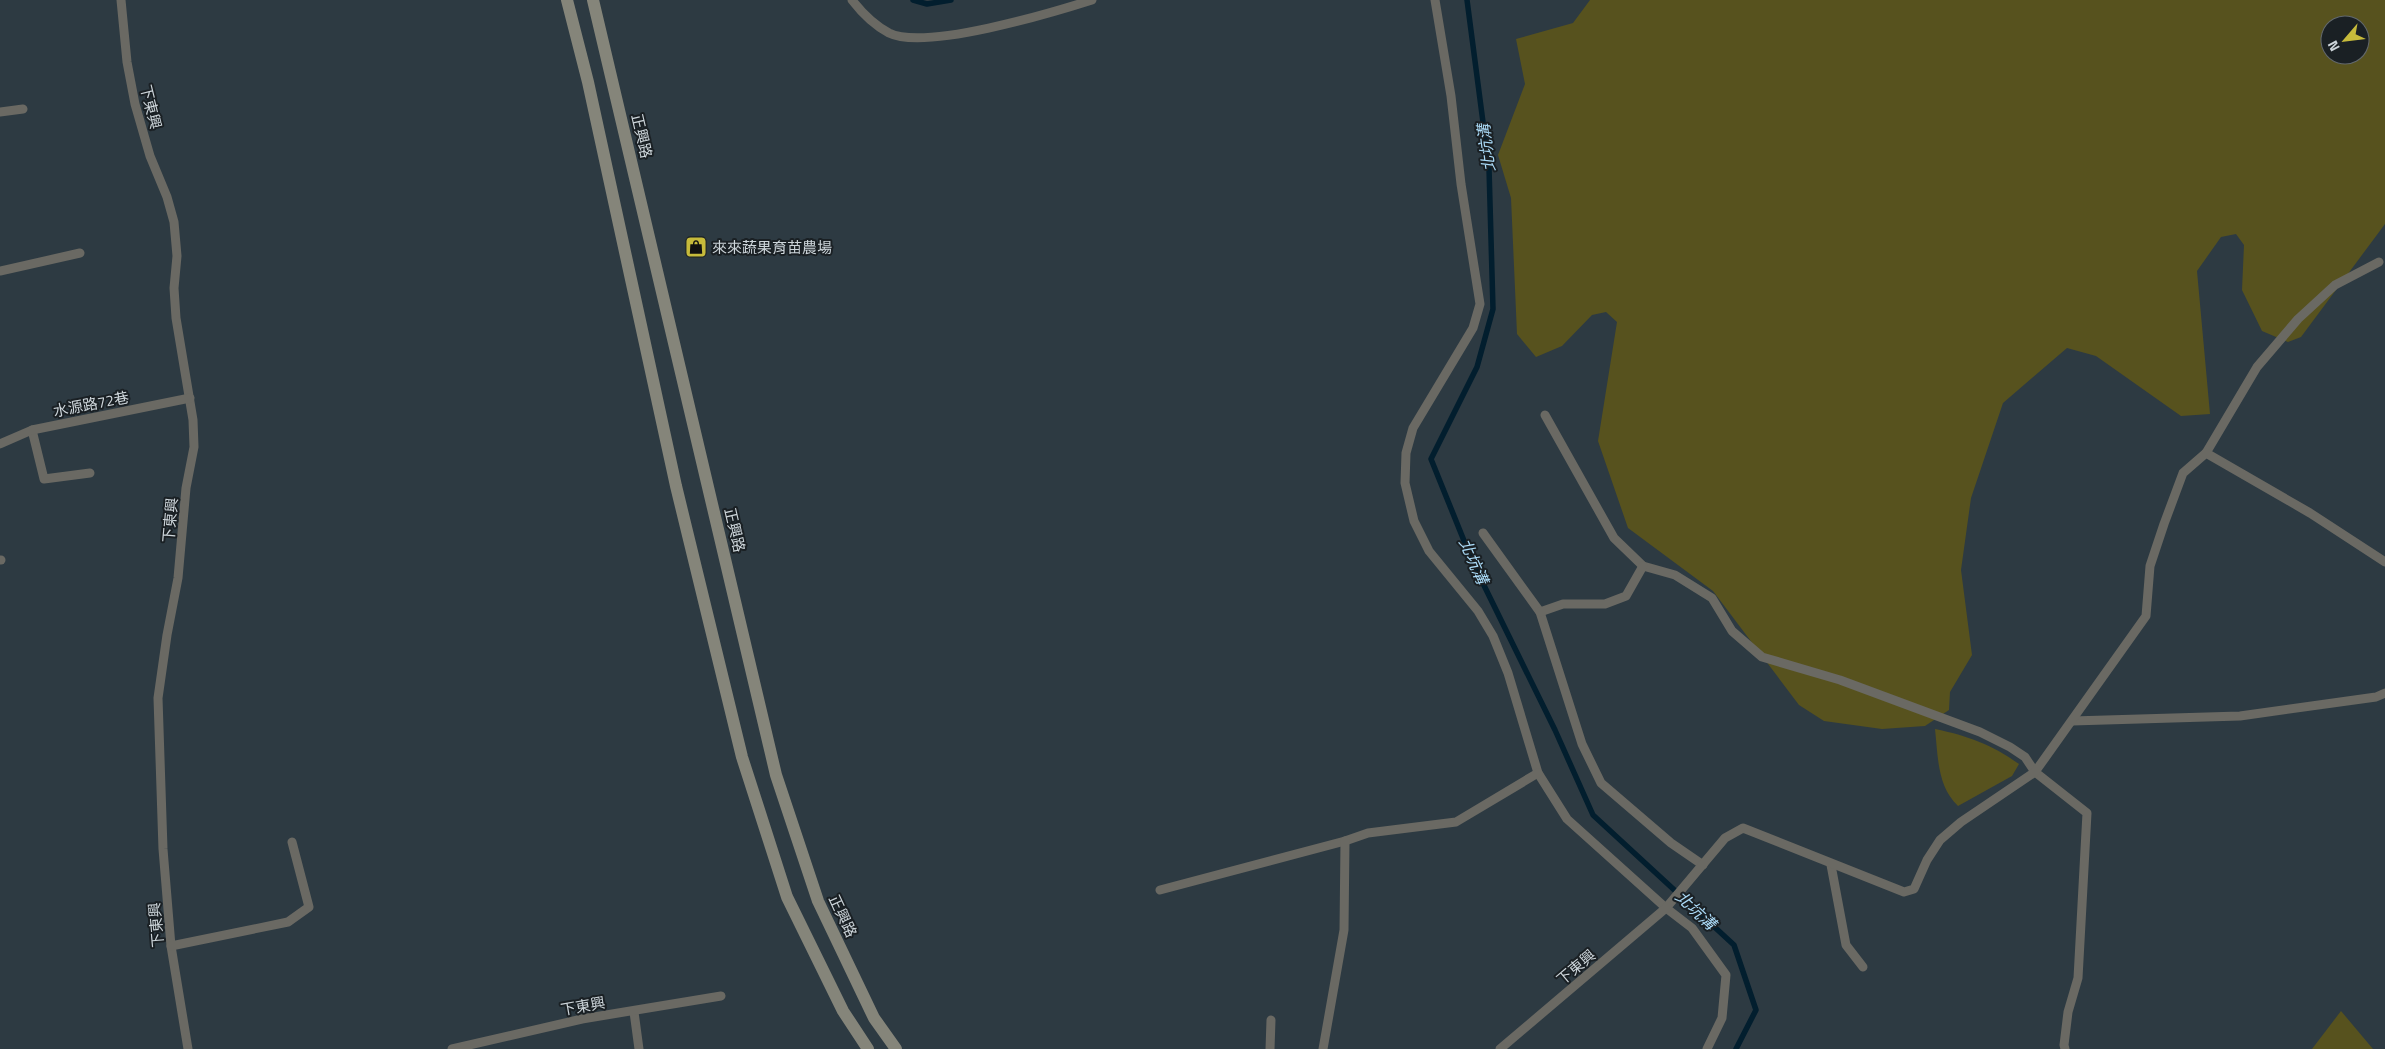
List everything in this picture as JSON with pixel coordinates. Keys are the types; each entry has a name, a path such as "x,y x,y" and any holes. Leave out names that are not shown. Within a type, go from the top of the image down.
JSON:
{"main road":[{"path":"567,0 590,92 676,486 742,757 787,897 843,1011 868,1049"},
{"name":"正興路","path":"593,0 776,775 818,901 874,1018 896,1049"}],"lane":[{"name":"下東興","path":"120,0 127,62 135,104 150,156 167,197 174,222 177,256 174,288 176,318 181,358 190,398 194,448 186,488 178,578 158,698 163,849 171,946 188,1049"},
{"path":"852,0 863,14 890,33 915,39 982,29 1030,19 1092,0"},
{"path":"1435,0 1452,96 1461,184 1480,304 1473,328 1413,428 1406,453 1405,483 1414,521 1429,551 1478,611 1493,636 1508,673 1538,773 1567,819 1692,928 1726,975 1722,1018 1707,1049"},
{"path":"0,112 22,109"},
{"path":"0,271 80,253"},
{"path":"1832,865 1904,892 1914,889 1927,860 1940,840 1961,822 2035,772 2146,616 2150,566 2183,473 2206,453 2257,367 2298,319 2335,285 2379,262"},
{"name":"水源路72巷","path":"0,444 32,430 190,398"},
{"path":"1545,415 1614,538 1643,566 1675,575 1712,598 1732,631 1762,657 1840,680 1980,732 2025,757 2035,772 2087,812 2078,978 2068,1012 2065,1049"},
{"path":"32,430 44,478 90,473"},
{"path":"2206,453 2310,513 2385,562"},
{"path":"1483,533 1540,612 1582,744 1601,783 1671,843 1702,865"},
{"path":"1540,612 1563,604 1605,604 1626,596 1643,566"},
{"path":"2072,721 2240,716 2376,697 2385,692"},
{"path":"1160,890 1345,841 1368,833 1456,822 1538,773"},
{"name":"下東興","path":"1500,1049 1668,906 1725,838 1743,828 1832,865"},
{"path":"1323,1049 1344,930 1345,841"},
{"path":"171,946 288,922 309,907 292,842"},
{"path":"1832,865 1846,945 1863,968"},
{"name":"下東興","path":"452,1049 582,1019 634,1012 721,996"},
{"path":"634,1012 639,1049"},
{"path":"1270,1049 1271,1020"}],"shaded area":[{"path":"1590,0 2385,0 2385,224 2301,337 2288,342 2262,331 2242,290 2244,245 2236,234 2221,237 2197,271 2210,414 2181,416 2096,356 2067,348 2003,403 1971,498 1961,570 1972,655 1950,692 1949,710 1925,726 1882,729 1824,721 1799,705 1713,591 1628,528 1598,441 1617,322 1606,312 1592,315 1562,346 1536,357 1517,334 1511,198 1498,155 1525,84 1516,39 1573,23"},
{"path":"1935,729 1979,742 1999,751 2019,764 2012,776 1958,806 1951,798 1942,780"},
{"path":"2341,1011 2373,1049 2312,1049"}],"waterway":[{"name":"北坑溝","path":"913,0 927,4 951,0"},
{"name":"北坑溝","path":"1467,0 1489,168 1493,309 1477,367 1431,459 1473,563 1555,730 1593,815 1734,945 1756,1010 1736,1049"}],"place":[{"name":"來來蔬果育苗農場","path":"696,247"}]}
